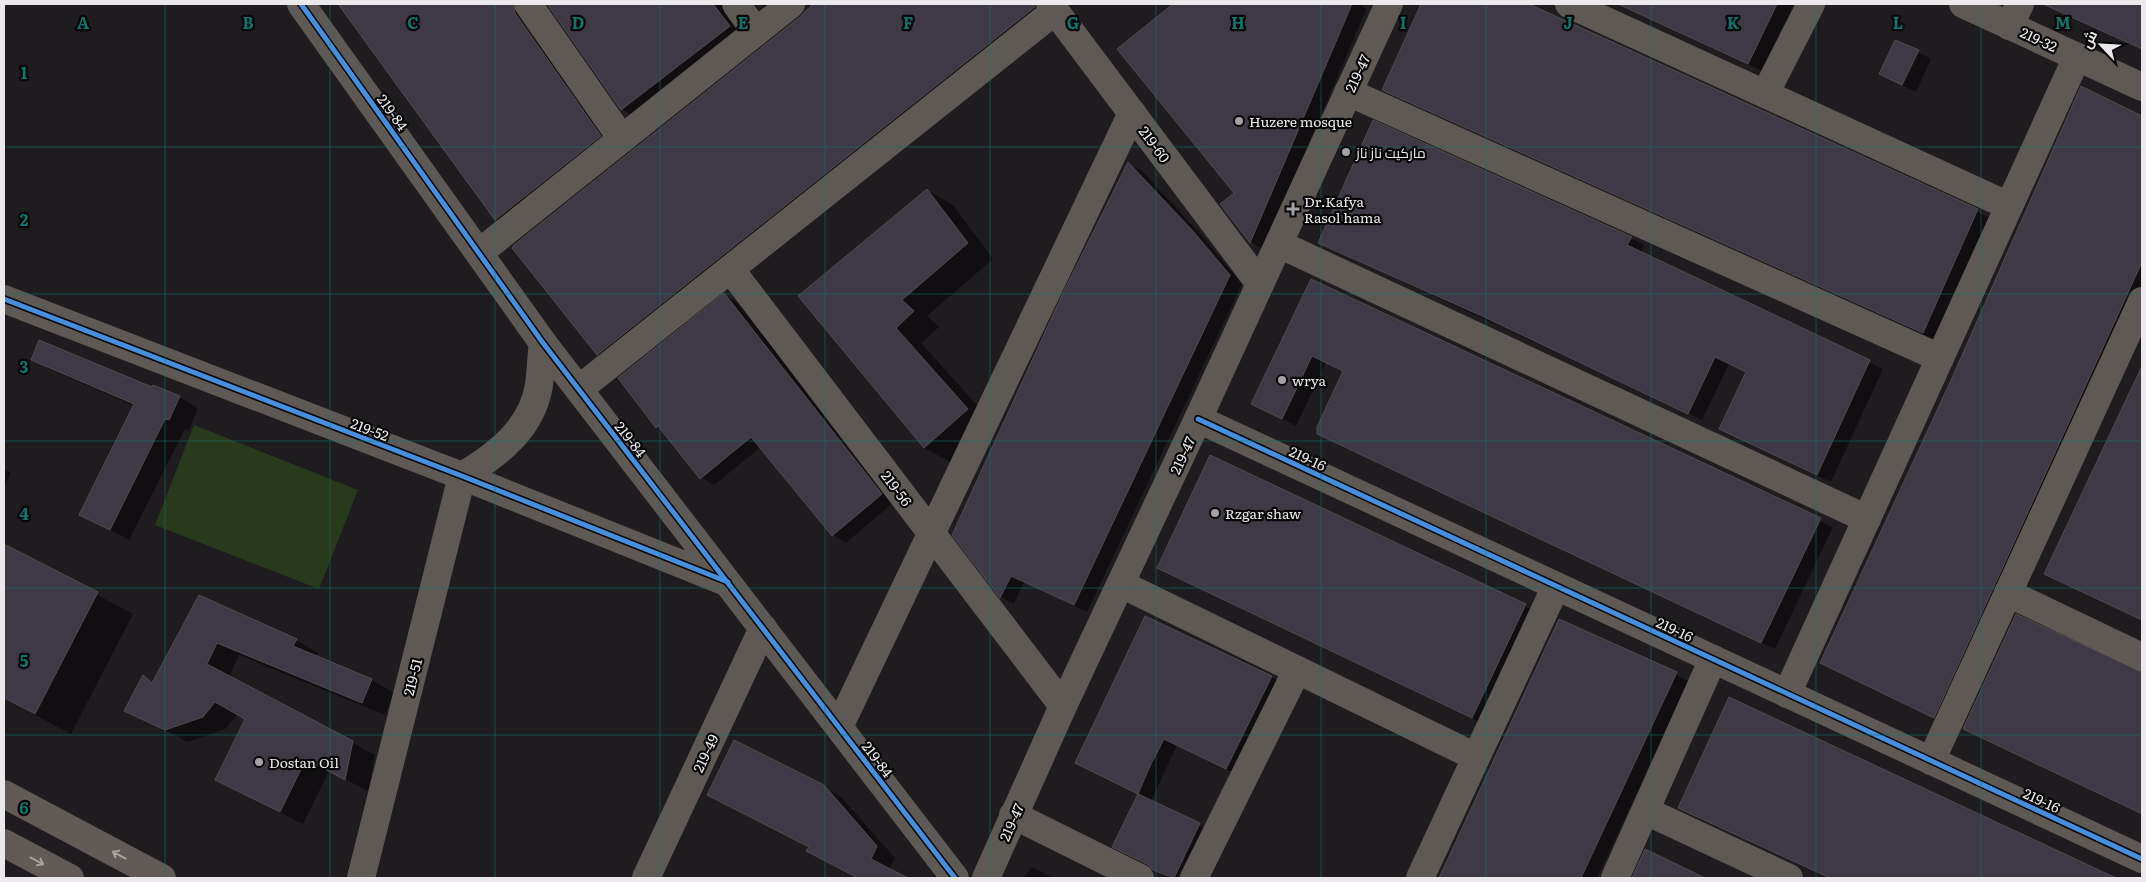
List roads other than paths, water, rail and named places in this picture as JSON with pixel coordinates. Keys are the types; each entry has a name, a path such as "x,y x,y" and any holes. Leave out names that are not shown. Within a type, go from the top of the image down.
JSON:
{"main road":[{"path":"4,794 162,878"},
{"path":"4,843 70,878"}],"street":[{"name":"219-84","path":"301,4 480,252 543,343 955,878"},
{"path":"528,4 622,139"},
{"path":"736,4 756,32"},
{"path":"480,252 791,4"},
{"name":"219-47","path":"986,878 1063,706 1198,419 1389,4"},
{"path":"1765,94 1811,4"},
{"name":"219-32","path":"1963,4 2014,15 2077,57 2142,87"},
{"path":"579,390 731,270 1053,7"},
{"name":"219-60","path":"1053,7 1260,284"},
{"path":"1587,7 1765,94 2009,206"},
{"path":"1787,694 2077,57"},
{"path":"1348,92 1940,358"},
{"path":"839,727 1132,113"},
{"path":"1279,244 1867,519"},
{"name":"219-56","path":"731,270 1063,706"},
{"name":"219-52","path":"4,299 462,476 728,582"},
{"path":"1931,761 2142,301"},
{"path":"462,476 491,459 518,432 531,412 539,387 543,343"},
{"name":"219-16","path":"1198,419 2142,859"},
{"name":"219-51","path":"361,878 462,476"},
{"path":"1121,584 1476,758"},
{"path":"1420,878 1556,586"},
{"path":"2008,593 2142,657"},
{"name":"219-49","path":"646,878 763,628"},
{"path":"1614,878 1646,812 1713,659"},
{"path":"1194,878 1297,670"},
{"path":"1646,812 1789,878"},
{"path":"1013,815 1140,878"}],"place":[{"name":"Huzere mosque","path":"1239,121"},
{"name":"ماركيت ناز ناز","path":"1346,152"},
{"name":"Dr.Kafya Rasol hama","path":"1293,209"},
{"name":"wrya","path":"1282,380"},
{"name":"Rzgar shaw","path":"1215,513"},
{"name":"Dostan Oil","path":"259,762"}]}
